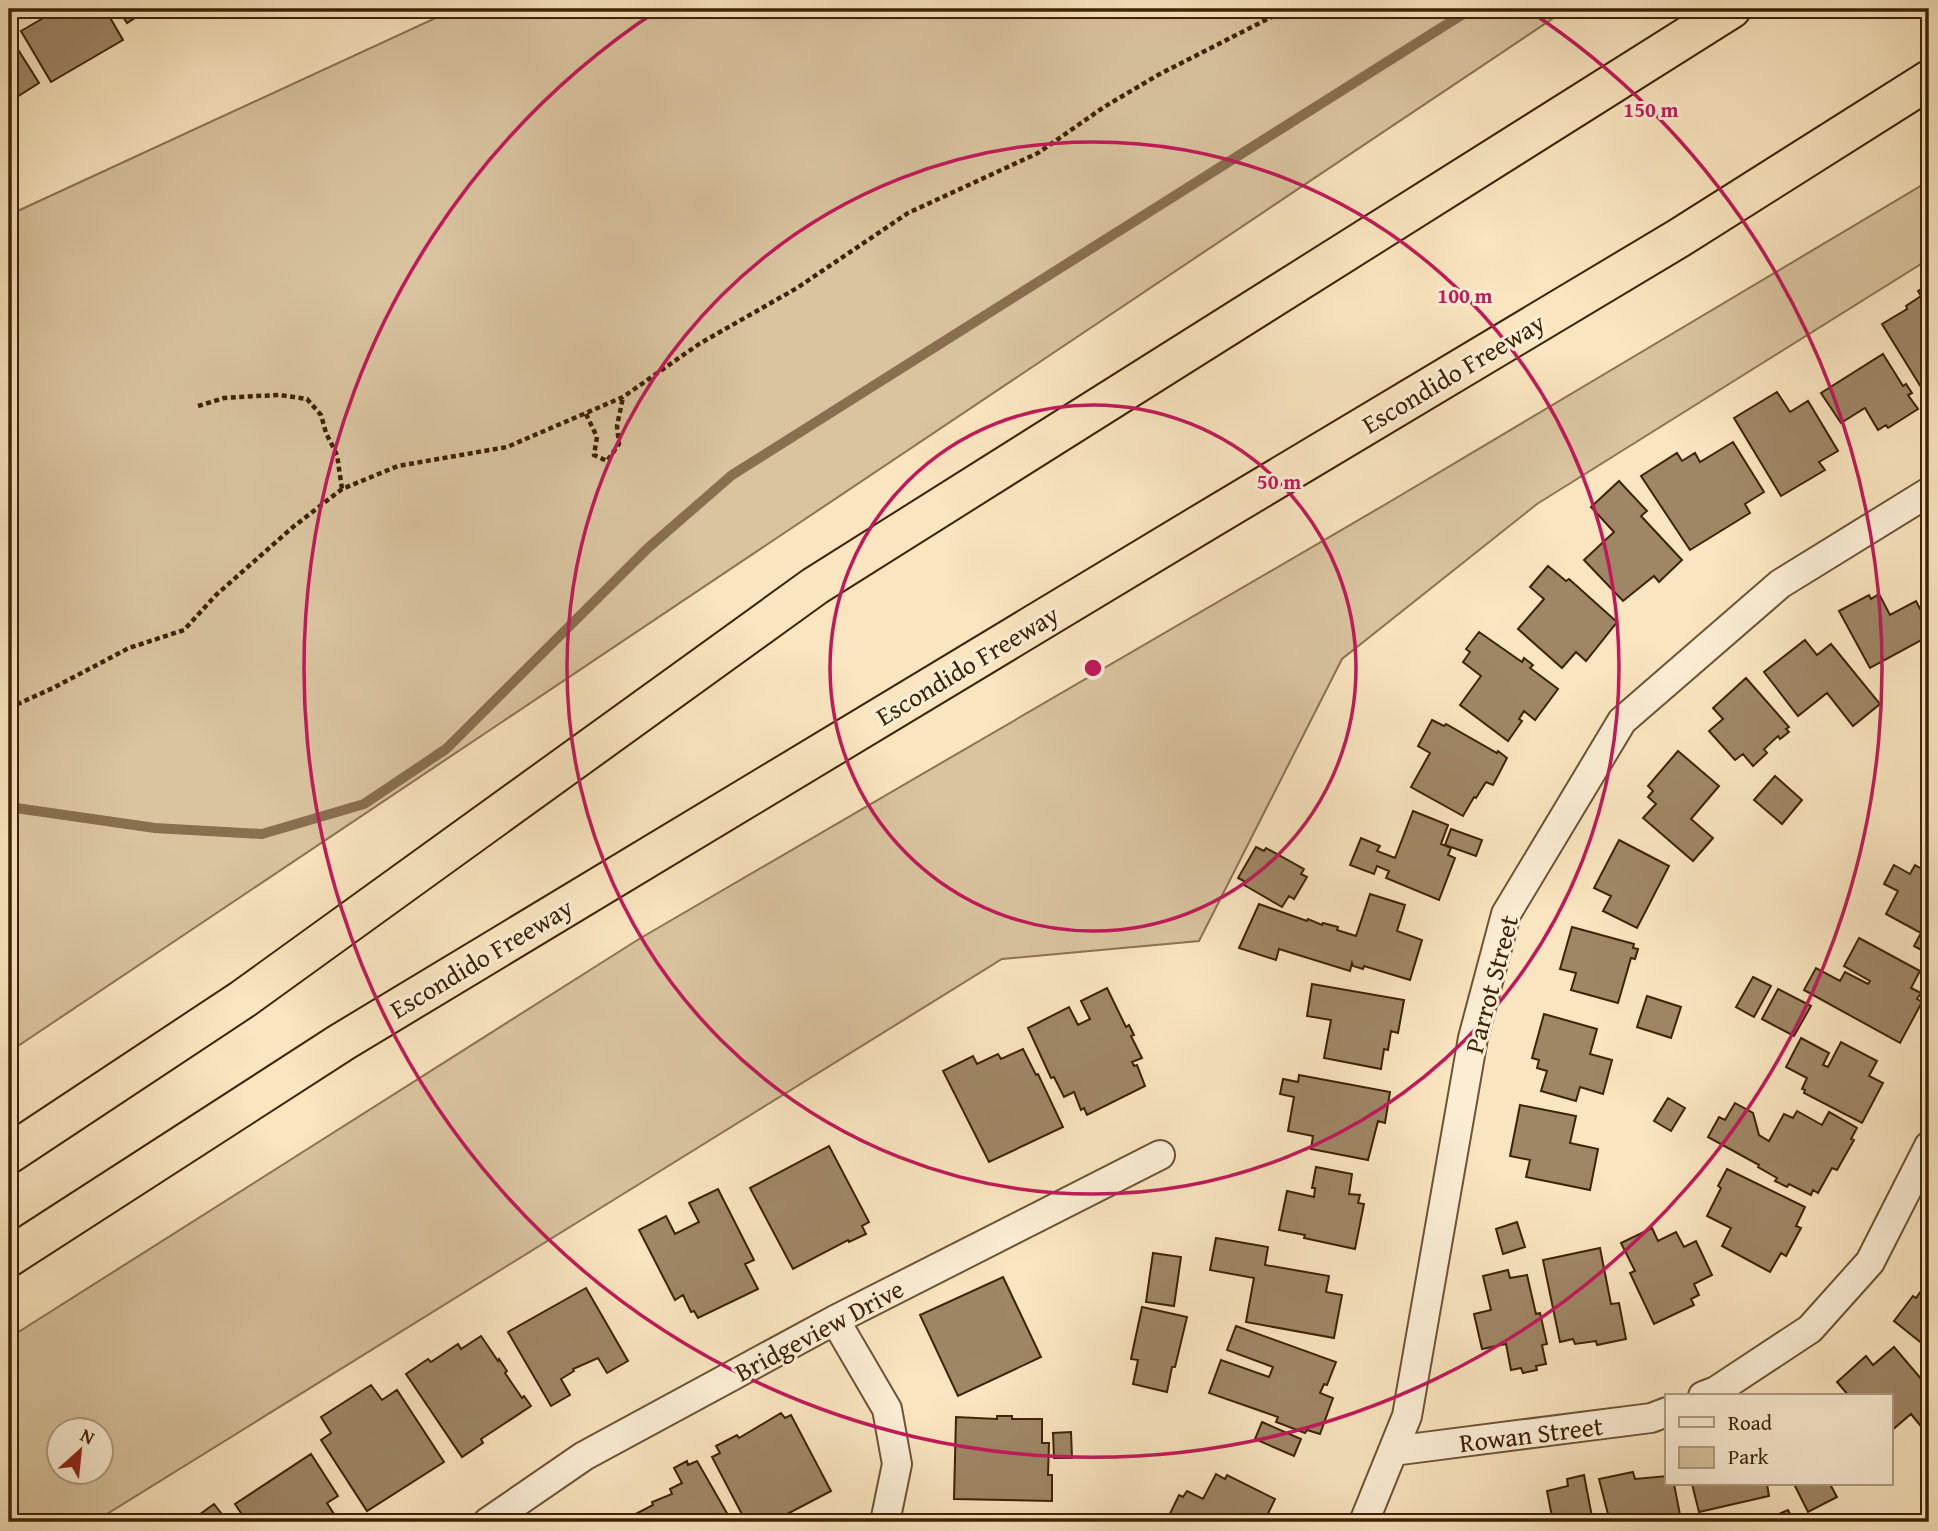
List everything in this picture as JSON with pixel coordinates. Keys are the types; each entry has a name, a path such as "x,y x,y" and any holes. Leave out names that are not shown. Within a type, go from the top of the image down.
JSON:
{"highway":[{"path":"9,1154 243,999 815,586 1731,9"},
{"name":"Escondido Freeway","path":"9,1257 342,1042 1679,238 1929,79"}],"street":[{"name":"Parrot Street","path":"1364,1522 1407,1416 1473,1038 1506,914 1622,721 1780,584 1929,492"},
{"path":"1708,1394 1810,1329 1870,1262 1929,1146"},
{"name":"Bridgeview Drive","path":"488,1522 584,1456 835,1320 1160,1155"},
{"path":"835,1320 887,1409 897,1464 885,1522"},
{"name":"Rowan Street","path":"1393,1451 1651,1418 1665,1413"}],"path":[{"path":"9,708 129,648 184,630 216,595 341,489 398,466 507,447 622,397 699,344 797,288 908,213 1038,153 1104,107 1157,75 1287,9"},
{"path":"198,406 224,398 280,395 307,399 321,415 337,455 341,489"},
{"path":"586,414 597,437 594,454 607,461 619,444 617,426 622,397"}],"green space":[{"path":"455,9 1567,9 9,1052 9,215"},
{"path":"1929,181 1929,259 1537,504 1342,659 1199,941 1002,959 94,1522 9,1522 9,1338 639,939 1386,504"}],"building":[{"path":"59,9 105,9 123,40 51,82 21,31"},
{"path":"118,9 149,9 127,23"},
{"path":"12,40 39,83 9,102 9,41"},
{"path":"1929,284 1929,400 1882,324 1907,309 1906,306 1921,296 1918,291"},
{"path":"1883,354 1903,386 1906,384 1912,393 1908,395 1918,409 1888,428 1886,425 1878,430 1865,408 1841,423 1821,393"},
{"path":"1777,392 1790,412 1808,401 1838,451 1819,462 1825,470 1781,496 1734,418"},
{"path":"1733,442 1764,492 1745,504 1750,513 1690,550 1641,476 1677,453 1682,461 1695,453 1700,462"},
{"path":"1619,481 1647,511 1641,516 1682,560 1659,582 1654,576 1623,601 1584,560 1614,532 1591,507"},
{"path":"1548,566 1566,581 1569,579 1617,622 1586,661 1576,652 1562,668 1518,629 1544,599 1530,587"},
{"path":"1879,594 1890,615 1916,601 1929,626 1929,636 1870,668 1839,611 1869,595 1871,599"},
{"path":"1479,632 1522,662 1524,658 1533,665 1530,668 1558,689 1535,720 1524,711 1519,719 1522,721 1508,741 1460,705 1481,676 1463,662 1470,652 1466,649"},
{"path":"1805,640 1817,655 1831,644 1880,704 1853,726 1827,693 1798,716 1764,672"},
{"path":"1746,678 1789,727 1786,729 1789,732 1780,739 1778,736 1764,749 1767,753 1753,766 1743,754 1735,760 1709,731 1723,719 1713,708"},
{"path":"1432,720 1444,726 1446,724 1507,758 1493,785 1486,782 1463,816 1411,787 1430,753 1418,746"},
{"path":"1678,751 1719,786 1691,819 1713,838 1693,861 1643,818 1656,804 1648,797 1653,791 1648,786"},
{"path":"1775,776 1802,800 1782,824 1754,800"},
{"path":"1413,811 1448,825 1441,844 1451,848 1448,855 1455,858 1439,900 1386,878 1389,871 1377,866 1374,874 1350,865 1361,838 1380,846 1377,851 1395,858"},
{"path":"1451,829 1482,840 1476,856 1445,845"},
{"path":"1619,840 1669,866 1637,928 1603,911 1611,896 1594,888"},
{"path":"1256,847 1264,851 1266,848 1304,869 1301,874 1307,877 1294,899 1289,896 1282,907 1244,885 1246,882 1238,878"},
{"path":"1894,865 1910,874 1915,865 1929,873 1927,953 1914,946 1921,933 1886,914 1898,891 1884,884"},
{"path":"1370,894 1405,905 1397,931 1422,940 1410,980 1364,966 1363,969 1353,966 1352,963 1350,971 1279,949 1276,960 1239,948 1259,904 1307,921 1308,919 1322,925 1323,923 1338,927 1337,930 1356,936"},
{"path":"1572,927 1634,944 1633,948 1638,949 1635,959 1631,958 1618,1003 1571,990 1576,973 1560,969"},
{"path":"1859,938 1920,971 1911,988 1921,993 1917,999 1922,1002 1900,1043 1804,990 1816,968 1840,981 1845,972 1868,984 1870,981 1844,966"},
{"path":"1753,977 1771,986 1754,1017 1736,1007"},
{"path":"1312,984 1404,1000 1398,1033 1391,1031 1388,1050 1384,1049 1381,1069 1324,1058 1331,1020 1307,1016"},
{"path":"1107,988 1126,1027 1129,1025 1134,1035 1131,1036 1142,1058 1132,1062 1134,1066 1137,1065 1145,1086 1087,1115 1084,1108 1081,1110 1074,1092 1064,1097 1054,1077 1051,1078 1028,1028 1069,1007 1078,1025 1090,1019 1081,1001"},
{"path":"1778,989 1811,1006 1794,1036 1762,1019"},
{"path":"1647,996 1681,1007 1671,1038 1637,1027"},
{"path":"1544,1014 1597,1029 1590,1054 1612,1060 1603,1094 1580,1087 1576,1101 1541,1091 1547,1071 1537,1068 1539,1060 1532,1058"},
{"path":"1801,1038 1829,1053 1823,1065 1828,1067 1841,1042 1877,1061 1869,1076 1883,1083 1862,1123 1804,1093 1805,1090 1802,1089 1807,1078 1786,1067"},
{"path":"1023,1049 1063,1127 989,1162 943,1071 973,1056 977,1064 998,1054 1001,1059"},
{"path":"1299,1075 1390,1092 1385,1123 1378,1121 1368,1160 1311,1149 1313,1136 1288,1131 1294,1097 1280,1094 1283,1079 1298,1082"},
{"path":"1668,1098 1685,1108 1671,1131 1654,1121"},
{"path":"1735,1103 1753,1113 1759,1135 1769,1141 1784,1114 1793,1118 1797,1111 1822,1125 1829,1112 1857,1128 1851,1139 1854,1140 1837,1170 1832,1168 1818,1193 1813,1190 1811,1195 1789,1184 1787,1187 1775,1181 1777,1178 1758,1167 1759,1165 1708,1137 1719,1117 1725,1120"},
{"path":"1520,1105 1576,1116 1570,1143 1598,1149 1590,1190 1526,1177 1530,1160 1510,1156"},
{"path":"829,1146 869,1222 862,1226 866,1234 849,1242 848,1240 793,1269 750,1188"},
{"path":"1316,1167 1352,1174 1349,1194 1360,1195 1358,1203 1364,1204 1355,1249 1279,1230 1287,1191 1314,1197 1315,1188 1312,1188"},
{"path":"1727,1169 1805,1207 1796,1226 1801,1228 1786,1256 1781,1253 1770,1272 1722,1246 1731,1228 1707,1216"},
{"path":"718,1189 754,1260 745,1264 758,1289 698,1318 694,1311 691,1312 683,1295 675,1300 639,1230 666,1216 675,1234 699,1222 689,1203"},
{"path":"1517,1222 1525,1247 1503,1254 1496,1229"},
{"path":"1652,1228 1658,1241 1676,1232 1684,1247 1696,1241 1712,1275 1694,1284 1699,1295 1691,1299 1694,1305 1654,1324 1630,1273 1635,1271 1621,1243"},
{"path":"1216,1238 1268,1247 1265,1265 1329,1276 1326,1292 1342,1295 1334,1338 1246,1322 1254,1278 1210,1270"},
{"path":"1600,1248 1611,1304 1619,1303 1626,1339 1597,1345 1596,1341 1575,1344 1573,1339 1560,1342 1543,1260"},
{"path":"1153,1253 1181,1257 1174,1306 1146,1302"},
{"path":"1508,1270 1510,1278 1527,1275 1536,1314 1540,1313 1547,1344 1542,1345 1546,1364 1536,1366 1537,1370 1523,1373 1521,1368 1511,1370 1506,1344 1482,1349 1474,1314 1491,1310 1483,1276"},
{"path":"1003,1277 1041,1357 958,1396 920,1315"},
{"path":"1929,1282 1929,1349 1894,1321"},
{"path":"586,1288 628,1361 607,1373 598,1358 573,1369 574,1371 561,1379 570,1395 551,1406 508,1332"},
{"path":"1142,1307 1187,1317 1167,1392 1133,1384 1138,1360 1131,1359"},
{"path":"1236,1326 1336,1362 1327,1385 1324,1384 1320,1393 1333,1398 1320,1434 1307,1430 1305,1433 1276,1422 1278,1417 1209,1393 1221,1360 1269,1377 1273,1367 1227,1350"},
{"path":"481,1336 507,1371 505,1373 522,1398 524,1396 531,1406 481,1439 483,1443 462,1457 406,1374 428,1359 431,1362 458,1344 461,1349"},
{"path":"1894,1347 1929,1388 1929,1426 1924,1430 1911,1414 1892,1430 1892,1394 1847,1394 1837,1382 1866,1356 1873,1365"},
{"path":"371,1385 382,1400 397,1390 444,1462 367,1511 321,1440 331,1433 321,1417"},
{"path":"781,1413 785,1418 791,1415 831,1491 772,1522 746,1522 712,1457 720,1453 716,1446 737,1435 739,1438"},
{"path":"997,1416 1042,1419 1042,1443 1049,1443 1048,1475 1052,1475 1052,1501 954,1499 956,1417 997,1419"},
{"path":"1262,1422 1301,1439 1294,1456 1255,1439"},
{"path":"1071,1432 1072,1458 1054,1458 1053,1433"},
{"path":"311,1454 338,1496 327,1503 334,1514 327,1522 247,1522 235,1504"},
{"path":"687,1461 688,1465 697,1461 732,1522 630,1522 628,1518 653,1505 652,1502 672,1494 670,1489 682,1483 674,1468"},
{"path":"1633,1472 1635,1479 1665,1476 1665,1486 1674,1486 1681,1520 1688,1518 1689,1522 1610,1522 1599,1479"},
{"path":"1216,1474 1225,1479 1227,1475 1275,1499 1264,1522 1166,1522 1179,1495 1183,1497 1187,1491 1203,1499"},
{"path":"1584,1475 1593,1522 1553,1522 1547,1491 1568,1486 1567,1479"},
{"path":"1692,1486 1767,1486 1769,1496 1699,1512"},
{"path":"1795,1486 1831,1486 1837,1497 1808,1512"},
{"path":"214,1504 228,1522 189,1522"},
{"path":"1788,1510 1794,1522 1774,1522 1772,1517"},
{"path":"941,1517 968,1522 940,1522"}],"waterway":[{"path":"9,807 155,828 262,834 364,804 446,749 648,548 732,475 1471,9"}]}
